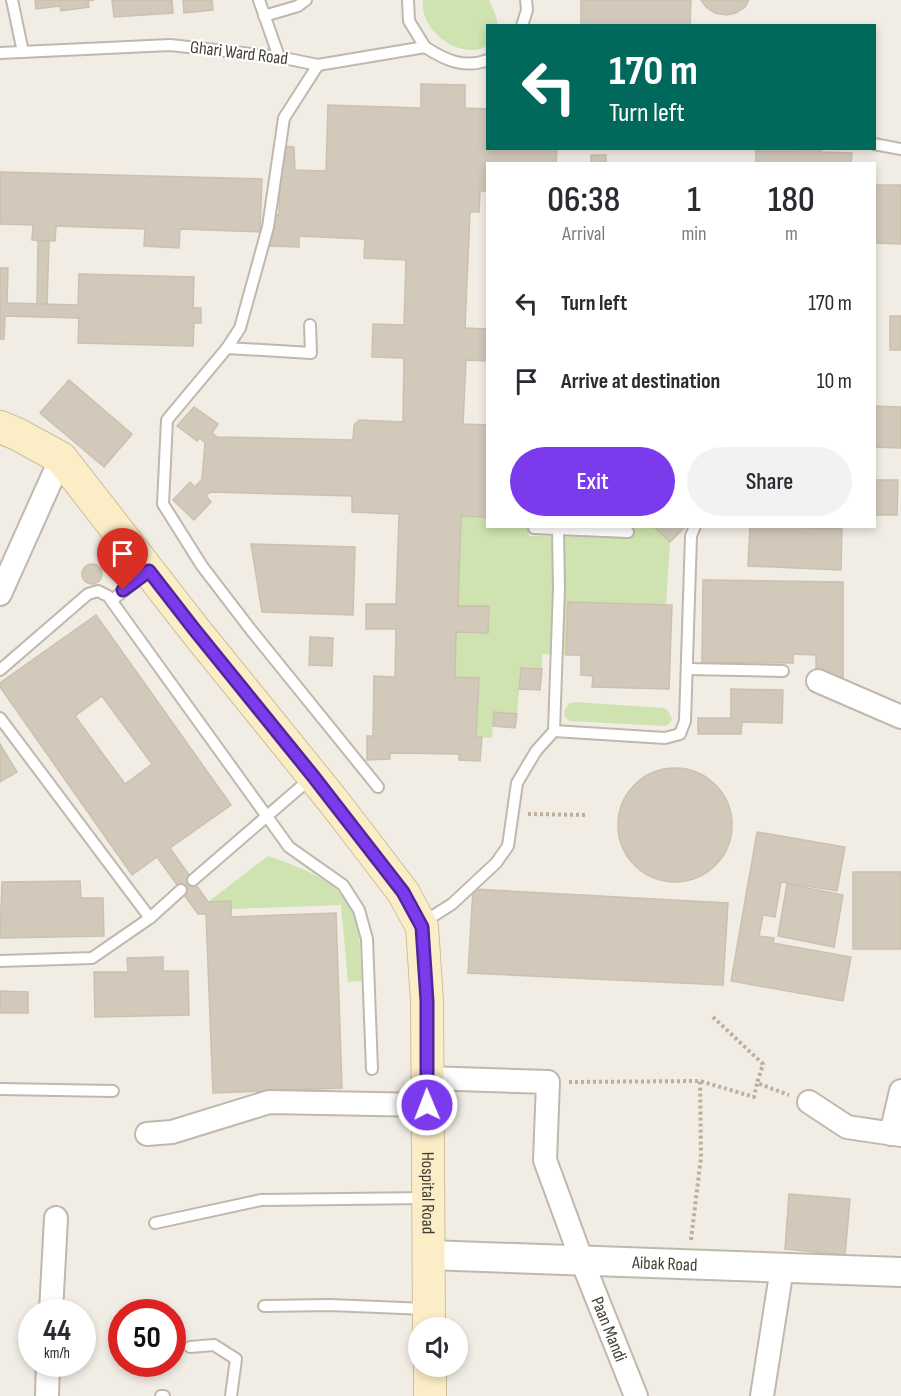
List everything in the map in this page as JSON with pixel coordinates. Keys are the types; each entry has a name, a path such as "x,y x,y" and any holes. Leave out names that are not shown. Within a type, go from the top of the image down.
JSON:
{"main road":[{"name":"Hospital Road","path":"0,427 61,458 403,892 422,927 427,1001 429,1317"},
{"path":"430,1377 430,1396"}],"street":[{"path":"0,594 61,458"},
{"path":"818,681 901,717"},
{"path":"147,1134 172,1132 269,1102 548,1082"},
{"name":"Paan Mandi","path":"548,1082 545,1160 636,1396"},
{"path":"809,1102 847,1127 896,1134 901,1091"},
{"path":"52,1299 56,1218"},
{"name":"Aibak Road","path":"428,1255 901,1272"},
{"path":"762,1396 782,1268"},
{"path":"47,1396 48,1377"}],"lane":[{"path":"12,0 23,52"},
{"path":"259,0 279,57"},
{"path":"264,16 298,6 306,0"},
{"path":"408,0 409,21 425,47 444,59 462,64 486,61"},
{"path":"523,24 527,10 526,0"},
{"name":"Ghari Ward Road","path":"0,53 170,45 279,57 318,65 425,47"},
{"path":"318,65 285,118 268,227 240,328 227,348 167,420 163,504 202,566 378,787"},
{"path":"876,144 901,149"},
{"path":"227,348 311,353 310,325"},
{"path":"534,528 628,532"},
{"path":"554,731 665,738 680,734 686,721 691,536 694,528"},
{"path":"422,927 430,918 452,904 496,863 508,846 517,783 536,751 554,731 558,530"},
{"path":"112,600 149,571"},
{"path":"0,670 88,594 98,591 105,593 112,600 289,847 343,885 359,910 367,939 372,1069"},
{"path":"688,669 783,671"},
{"path":"0,718 150,918"},
{"path":"193,880 313,776"},
{"path":"0,961 92,958 150,918 181,890"},
{"path":"0,1089 113,1091"},
{"path":"155,1223 261,1200 427,1198"},
{"path":"264,1306 330,1305 421,1317"},
{"path":"190,1347 214,1345 236,1359 231,1396"}],"path":[{"path":"512,813 587,815"},
{"path":"548,1082 700,1081 754,1097 763,1064 713,1017"},
{"path":"688,1264 701,1157 700,1081"},
{"path":"757,1083 809,1102"}],"green space":[{"path":"423,0 489,0 498,24 486,24 486,46 470,50 461,49 436,34 426,19"},
{"path":"461,516 486,517 486,528 528,528 529,536 630,538 630,528 654,528 670,542 666,605 568,602 566,655 542,654 542,669 521,668 517,714 494,712 492,738 476,737 479,678 455,677 456,632 488,633 489,606 458,606"},
{"path":"569,703 664,708 672,719 665,726 569,721 564,715 565,710"},
{"path":"268,856 308,871 333,886 343,896 351,907 358,927 362,981 348,982 341,905 231,909 230,901 208,902"}],"building":[{"path":"35,0 94,0 88,1 89,7 61,11 60,6 36,9"},
{"path":"112,0 172,0 173,13 114,17"},
{"path":"183,0 212,0 213,10 184,13"},
{"path":"581,0 691,0 690,24 581,24"},
{"path":"701,0 749,0 745,7 736,13 726,15 715,13"},
{"path":"421,84 465,85 465,108 486,109 486,150 557,150 556,162 486,162 486,191 480,191 479,212 470,212 465,328 486,329 486,361 466,360 463,424 486,425 486,517 461,516 458,606 489,606 488,633 456,632 455,677 479,678 476,737 482,737 480,761 459,760 459,754 390,753 390,759 367,760 367,736 373,736 374,676 395,677 396,629 366,629 366,604 396,604 399,514 352,512 352,496 210,492 206,496 211,502 194,520 173,500 190,482 195,487 202,479 205,443 200,438 197,441 177,426 194,407 218,424 212,433 217,437 353,440 354,425 359,420 403,422 404,358 372,357 373,324 404,325 406,260 364,258 365,239 299,236 299,247 270,246 271,215 279,215 281,146 294,147 295,170 326,171 328,105 421,108"},
{"path":"821,150 821,152 852,153 851,162 756,162 756,151"},
{"path":"591,155 606,155 606,162 591,162"},
{"path":"0,172 262,179 260,232 180,229 179,248 144,246 145,229 56,226 55,241 32,240 33,225 0,224"},
{"path":"876,185 901,185 901,244 876,243"},
{"path":"38,241 49,241 47,304 37,304"},
{"path":"0,268 8,268 7,303 78,305 79,274 194,277 193,308 201,308 201,323 194,323 193,346 78,343 79,318 5,316 4,339 0,339"},
{"path":"890,316 901,316 901,350 890,350"},
{"path":"69,380 132,434 104,467 40,413"},
{"path":"876,406 901,407 901,448 876,447"},
{"path":"876,480 898,480 897,515 876,515"},
{"path":"655,528 684,528 670,542"},
{"path":"750,528 842,529 841,570 748,566"},
{"path":"251,544 355,547 353,615 262,612"},
{"path":"92,564 99,567 102,574 99,581 92,584 85,581 82,574 85,567"},
{"path":"703,580 843,582 843,685 816,672 816,655 793,654 793,663 702,662"},
{"path":"568,602 672,605 669,689 592,687 593,676 581,675 581,655 566,655"},
{"path":"96,615 231,805 170,848 208,902 231,901 231,917 336,913 342,1088 213,1093 206,914 198,914 157,857 132,875 0,687 0,683","holes":["102,696 152,764 125,784 75,716"]},
{"path":"310,637 333,638 332,666 309,665"},
{"path":"521,668 542,669 540,690 519,689"},
{"path":"731,689 783,690 782,723 742,722 741,734 698,734 698,718 731,718"},
{"path":"494,712 517,714 515,728 493,726"},
{"path":"0,744 17,772 0,782"},
{"path":"675,768 697,772 715,785 728,803 732,825 728,847 715,865 697,878 675,882 653,878 635,865 622,847 618,825 622,803 635,785 653,772"},
{"path":"757,832 845,847 837,891 781,882 775,917 763,915 759,936 774,938 773,943 851,957 843,1001 731,981"},
{"path":"853,872 901,872 901,949 853,949"},
{"path":"80,881 81,898 103,898 104,936 0,938 2,882"},
{"path":"787,884 843,895 834,947 778,936"},
{"path":"473,889 728,903 723,985 468,973"},
{"path":"163,957 163,971 188,971 189,1015 95,1017 94,972 128,972 127,958"},
{"path":"0,991 28,992 28,1013 0,1013"},
{"path":"789,1194 850,1199 845,1255 785,1249"}],"route":[{"path":"123,590 149,571 403,892 422,927 427,1001 427,1105"}]}
